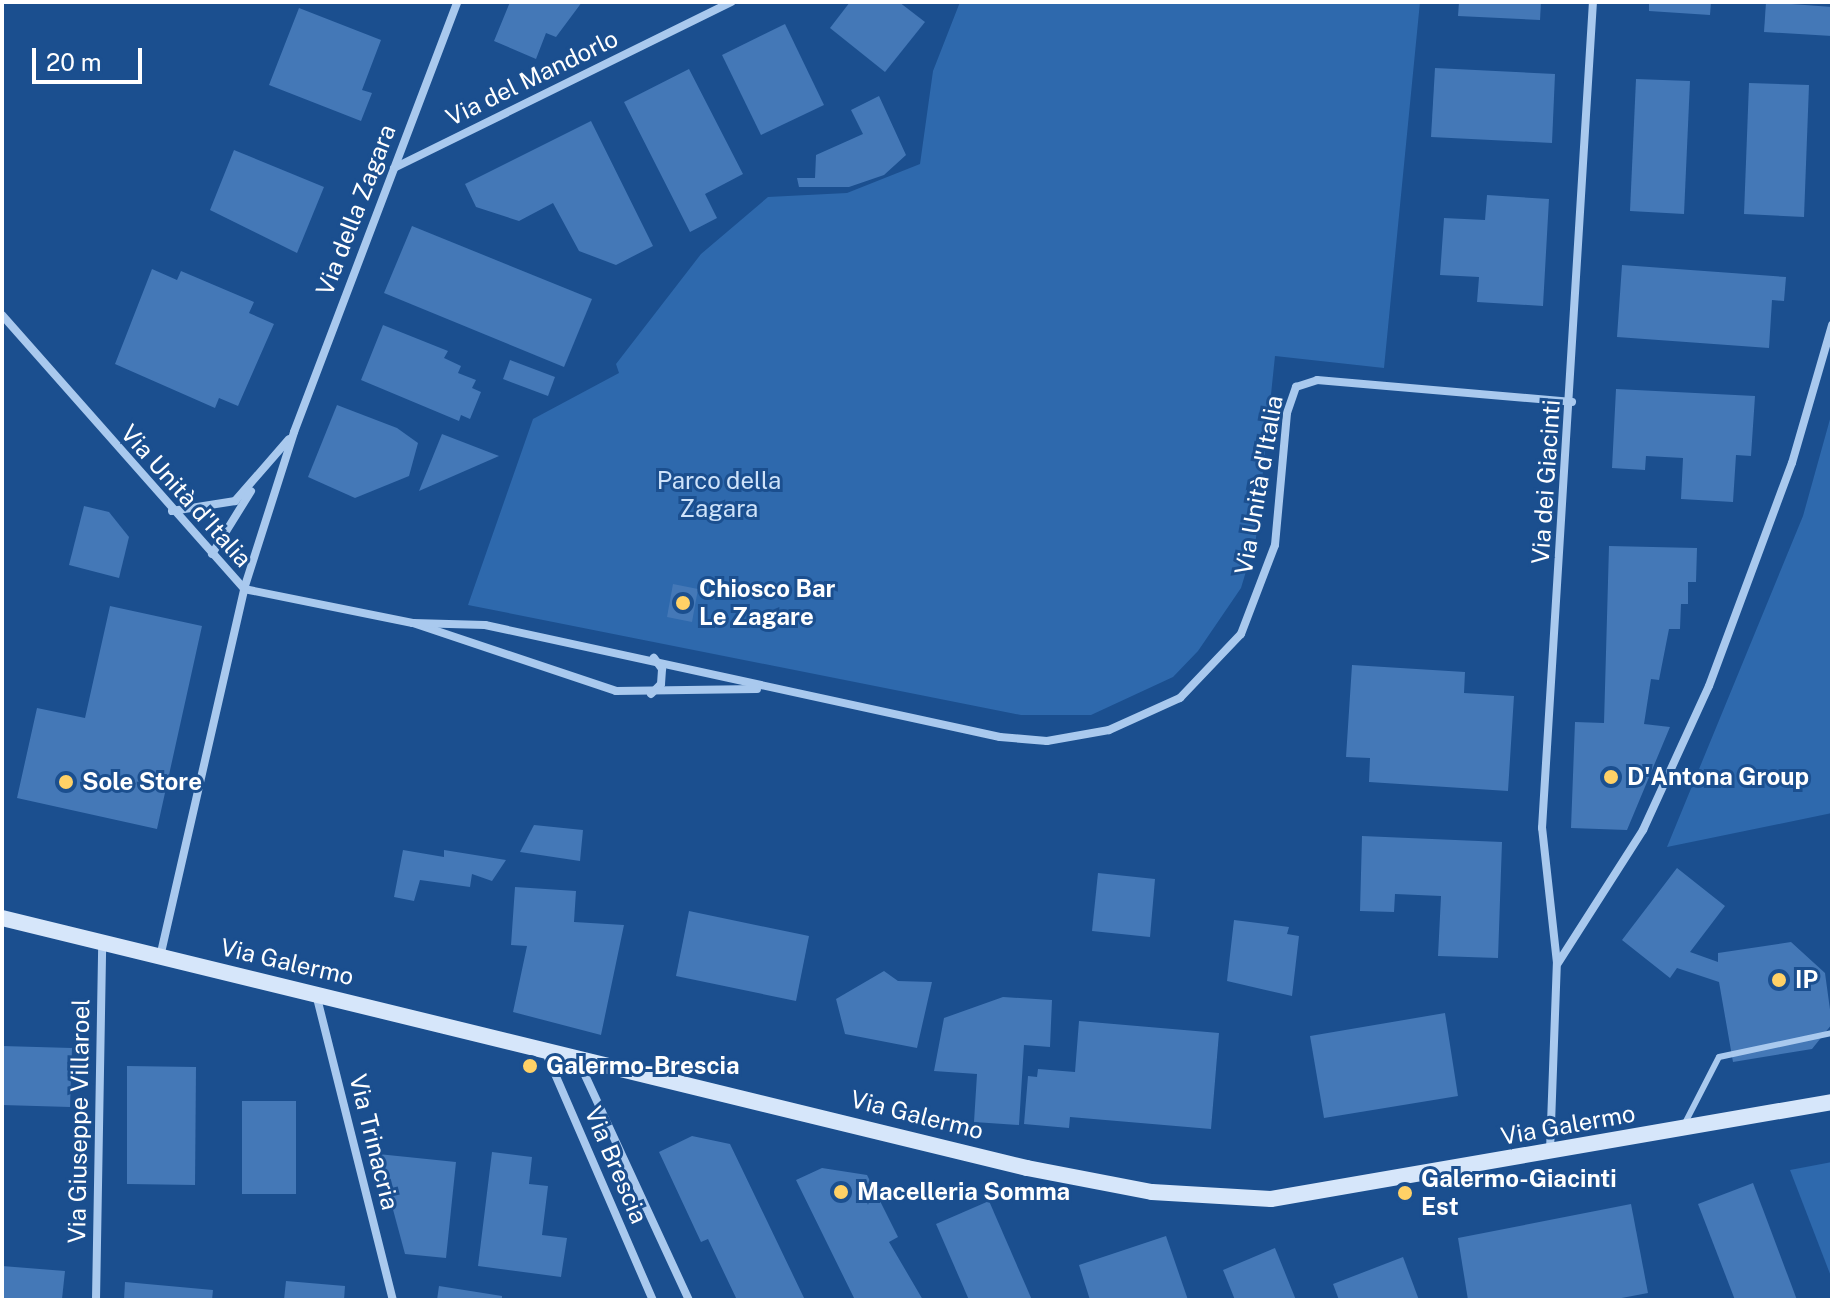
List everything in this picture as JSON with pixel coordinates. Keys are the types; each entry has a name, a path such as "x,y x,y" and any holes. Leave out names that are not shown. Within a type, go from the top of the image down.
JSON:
{"main road":[{"name":"Via Galermo","path":"2,918 576,1055 1056,1175 1152,1192 1271,1199 1832,1102"}],"street":[{"name":"Via della Zagara","path":"294,432 457,2"},
{"name":"Via del Mandorlo","path":"393,169 731,2"},
{"name":"Via dei Giacinti","path":"1550,1153 1557,963 1542,828 1572,402 1593,2"},
{"path":"2,315 16,338"},
{"path":"1557,963 1643,830 1709,686 1792,463 1832,325"},
{"path":"2,327 16,338"},
{"name":"Via Unità d'Italia","path":"16,338 244,589 413,623"},
{"name":"Via Unità d'Italia","path":"766,689 1000,737 1047,741 1109,730 1180,698 1241,634 1275,545 1287,413 1296,387 1317,380 1572,402"},
{"path":"212,554 253,487 294,432"},
{"path":"160,957 244,589 294,432"},
{"path":"172,511 208,509 253,487"},
{"path":"413,623 485,625 653,658 766,689"},
{"path":"413,623 586,684 651,694 766,689"},
{"path":"651,694 661,684 662,669 653,658"},
{"name":"Via Giuseppe Villaroel","path":"96,1300 102,942"},
{"name":"Via Trinacria","path":"316,993 393,1300"},
{"name":"Via Brescia","path":"543,1047 653,1300"},
{"path":"576,1055 689,1300"}],"lane":[{"path":"1682,1129 1719,1057 1832,1033"}],"green space":[{"name":"Parco della Zagara","path":"960,2 1420,2 1384,368 1275,356 1256,538 1241,588 1198,651 1173,677 1091,715 1021,715 468,605 533,419 619,373 616,364 701,254 768,197 847,193 920,164 933,71"},
{"path":"1832,412 1832,813 1667,847 1803,516"},
{"path":"1832,1162 1832,1279 1790,1170"}],"building":[{"path":"510,2 582,2 556,37 546,33 536,59 494,41"},
{"path":"850,2 899,2 925,22 885,72 830,28"},
{"path":"1459,2 1541,2 1540,20 1458,16"},
{"path":"1649,2 1711,2 1710,15 1649,11"},
{"path":"1766,2 1832,7 1832,36 1764,32"},
{"path":"299,8 381,40 362,90 372,93 361,121 269,85"},
{"path":"785,24 824,105 761,135 722,55"},
{"path":"1435,68 1555,74 1552,143 1431,137"},
{"path":"689,69 743,174 705,194 717,218 690,232 624,102"},
{"path":"1636,79 1690,81 1684,214 1630,211"},
{"path":"1749,83 1809,85 1804,217 1744,214"},
{"path":"879,96 906,155 884,175 849,187 799,187 797,178 815,178 816,155 863,134 851,110"},
{"path":"591,121 653,246 616,265 579,251 553,203 519,221 476,207 465,184"},
{"path":"234,150 324,187 297,253 210,210"},
{"path":"1487,195 1549,199 1543,306 1477,302 1479,277 1440,275 1444,218 1485,220"},
{"path":"412,226 592,299 564,367 384,293"},
{"path":"1622,265 1786,277 1784,301 1772,300 1769,348 1617,337"},
{"path":"152,269 177,280 181,271 254,302 249,313 274,324 238,406 219,398 215,408 115,364"},
{"path":"383,325 448,351 444,358 461,366 458,373 476,380 472,388 481,392 470,419 461,415 459,421 361,380"},
{"path":"510,360 555,377 548,396 503,379"},
{"path":"1616,389 1755,396 1751,456 1736,455 1733,502 1681,499 1683,458 1646,456 1645,470 1612,468"},
{"path":"337,405 397,428 418,443 409,476 355,498 308,477"},
{"path":"442,434 499,456 419,491"},
{"path":"84,506 109,512 129,537 119,578 69,565"},
{"path":"1609,546 1697,548 1696,582 1688,582 1688,604 1681,604 1680,629 1669,629 1659,680 1651,679 1644,724 1670,727 1627,830 1571,828 1575,722 1604,723"},
{"name":"Chiosco Bar Le Zagare","path":"673,584 698,589 692,622 667,617"},
{"path":"110,606 202,626 157,829 17,798 37,708 85,718"},
{"path":"1352,665 1465,672 1464,693 1514,696 1508,791 1369,782 1370,758 1346,757"},
{"path":"534,825 583,830 580,861 520,852"},
{"path":"1362,836 1502,842 1498,958 1438,956 1441,896 1395,894 1394,912 1360,911"},
{"path":"403,850 444,857 444,850 506,860 492,881 472,874 470,887 420,880 414,901 394,897"},
{"path":"1677,868 1725,906 1690,952 1718,962 1718,953 1791,942 1825,973 1832,1024 1812,1049 1733,1062 1719,982 1677,968 1670,978 1622,940"},
{"path":"1098,873 1155,879 1150,937 1092,931"},
{"path":"515,887 576,891 574,922 624,925 601,1035 513,1012 527,946 511,945"},
{"path":"689,911 809,936 796,1001 676,976"},
{"path":"1234,920 1289,927 1287,934 1299,936 1292,996 1227,981"},
{"path":"884,971 898,981 932,982 917,1048 845,1034 836,999"},
{"path":"1003,997 1052,1000 1050,1047 1024,1045 1019,1125 974,1122 977,1074 934,1071 944,1018"},
{"path":"1445,1013 1458,1096 1324,1118 1310,1036"},
{"path":"1079,1021 1219,1033 1211,1129 1070,1117 1069,1128 1024,1124 1028,1076 1037,1077 1038,1069 1075,1072"},
{"path":"2,1046 72,1048 70,1107 2,1105"},
{"path":"127,1066 196,1067 195,1185 127,1184"},
{"path":"242,1101 296,1101 296,1194 242,1194"},
{"path":"692,1136 730,1144 805,1300 737,1300 708,1239 701,1242 659,1152"},
{"path":"492,1152 532,1157 529,1184 548,1186 542,1235 567,1238 561,1277 478,1266"},
{"path":"378,1154 456,1162 446,1258 405,1254"},
{"path":"822,1168 867,1175 898,1237 889,1242 923,1300 855,1300 796,1180"},
{"path":"1753,1183 1797,1300 1735,1300 1698,1204"},
{"path":"989,1201 1032,1300 969,1300 936,1224"},
{"path":"1631,1204 1648,1293 1611,1300 1468,1300 1458,1238"},
{"path":"1166,1236 1188,1300 1090,1300 1079,1265"},
{"path":"1275,1248 1296,1300 1235,1300 1223,1270"},
{"path":"1403,1257 1419,1300 1339,1300 1333,1284"},
{"path":"2,1266 65,1271 62,1299 2,1300"},
{"path":"286,1281 345,1286 344,1300 284,1300"},
{"path":"125,1282 213,1290 212,1300 124,1300"},
{"path":"439,1286 502,1296 502,1300 437,1300"}],"place":[{"name":"Chiosco Bar Le Zagare","path":"683,603"},
{"name":"D'Antona Group","path":"1611,777"},
{"name":"Sole Store","path":"66,782"},
{"name":"IP","path":"1779,980"},
{"name":"Galermo-Brescia","path":"530,1066"},
{"name":"Macelleria Somma","path":"841,1192"},
{"name":"Galermo-Giacinti Est","path":"1405,1193"}]}
